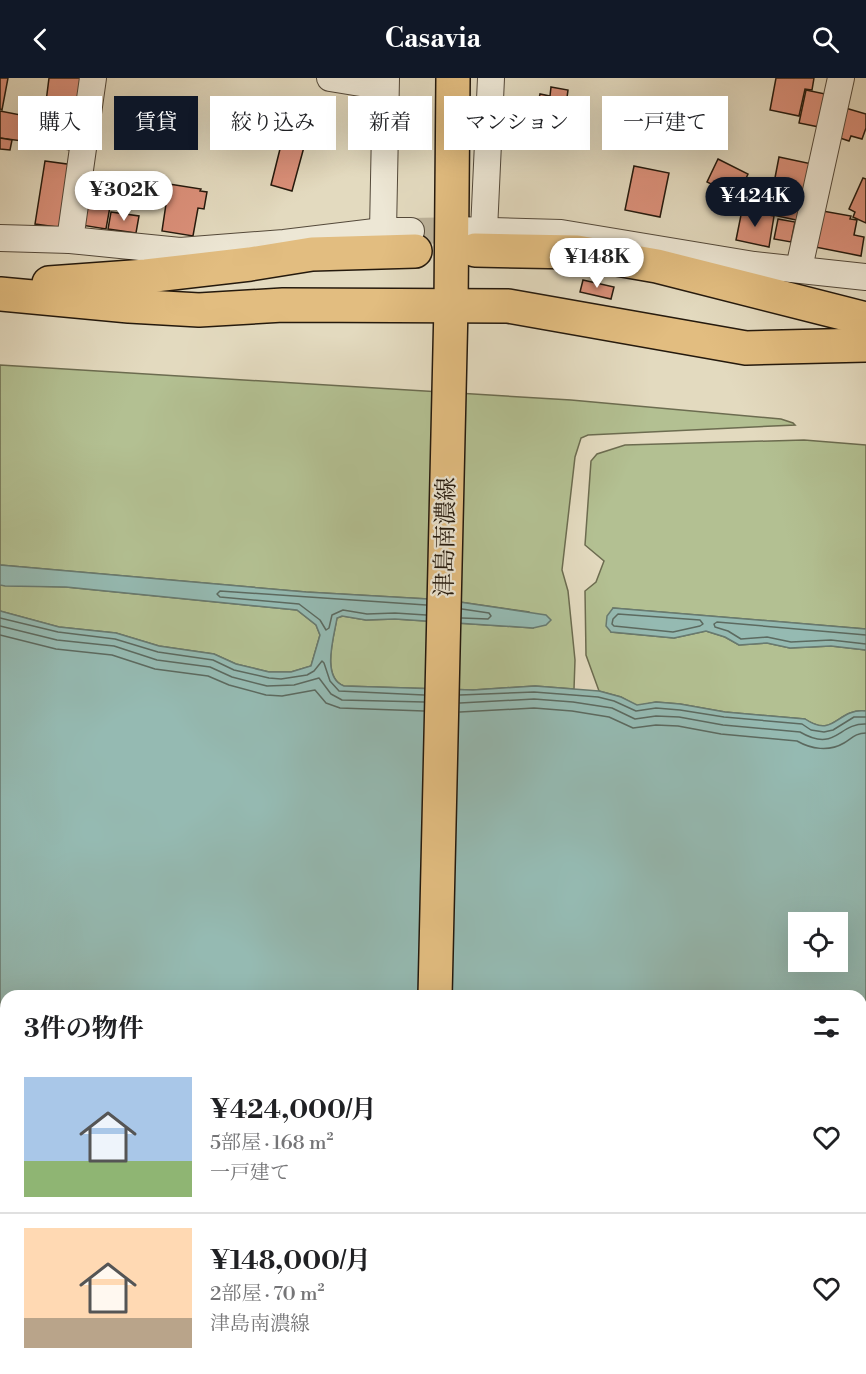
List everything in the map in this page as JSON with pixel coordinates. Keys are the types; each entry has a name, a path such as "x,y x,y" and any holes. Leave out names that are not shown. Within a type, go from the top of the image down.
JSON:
{"main road":[{"name":"津島南濃線","path":"435,990 451,306 453,78"},
{"path":"471,236 657,266 866,320"},
{"path":"0,287 146,276 413,241"},
{"path":"0,294 199,310 283,305 508,306 746,348 866,345"}],"street":[{"path":"70,240 93,78"},
{"path":"330,78 386,83 383,231"},
{"path":"491,78 471,236 561,233 754,265 799,268 866,277"},
{"path":"799,268 841,78"},
{"path":"0,238 70,240 180,251 284,243 383,231 413,241"}],"green space":[{"path":"0,365 571,400 781,419 795,425 588,435 581,438 575,457 562,570 568,591 575,660 574,689 535,686 473,690 344,686 337,681 331,665 337,618 343,616 366,620 395,619 533,628 529,612 446,600 306,592 0,565"},
{"path":"804,440 866,445 866,629 613,608 611,632 674,638 706,631 725,637 739,645 767,643 790,648 831,646 866,650 866,711 856,711 823,726 805,719 725,712 680,704 656,702 637,706 621,697 599,691 586,655 585,591 596,582 604,561 585,545 591,461 597,454 625,445"},
{"path":"0,585 66,587 297,610 316,625 320,635 311,666 291,672 269,672 236,664 214,654 159,646 116,633 59,627 0,611"}],"water":[{"path":"0,565 306,592 446,600 546,615 551,620 546,625 533,628 395,619 366,620 342,616 337,618 331,666 337,682 344,686 473,690 535,686 599,691 621,697 637,705 656,702 680,704 725,712 805,719 823,726 856,711 866,711 866,990 0,990 0,611 59,627 116,633 159,646 214,654 236,664 269,672 291,672 311,666 320,635 316,625 297,610 66,587 0,585"},
{"path":"613,608 866,629 866,650 831,646 790,648 767,643 739,645 725,637 706,631 674,638 611,632 606,626 607,616"}],"building":[{"path":"0,78 8,78 2,110 0,109"},
{"path":"49,78 82,78 79,96 47,96"},
{"path":"776,78 814,78 812,90 805,89 799,116 770,110"},
{"path":"551,87 568,90 567,96 550,96"},
{"path":"806,90 830,95 824,128 799,123"},
{"path":"842,107 866,114 866,128 862,139 851,136 849,141 840,138"},
{"path":"0,111 18,114 18,140 0,138"},
{"path":"0,138 12,140 10,150 0,149"},
{"path":"280,150 303,150 292,191 271,185"},
{"path":"779,157 812,164 801,221 768,214"},
{"path":"718,159 748,174 737,197 707,182"},
{"path":"45,161 74,165 64,228 35,224"},
{"path":"634,166 669,173 660,217 625,210"},
{"path":"98,173 138,179 135,201 95,195"},
{"path":"863,178 866,179 866,223 853,217 855,212 849,209"},
{"path":"169,184 207,192 204,209 198,208 193,236 162,231"},
{"path":"85,197 111,201 106,229 81,225"},
{"path":"742,210 774,216 769,247 736,240"},
{"path":"817,210 851,216 850,219 857,220 854,235 864,237 861,256 810,246"},
{"path":"111,212 139,216 136,233 108,229"},
{"path":"778,219 795,222 791,242 774,239"},
{"path":"583,280 614,287 611,299 580,292"}],"tunnel":[{"path":"411,231 455,230"}]}
